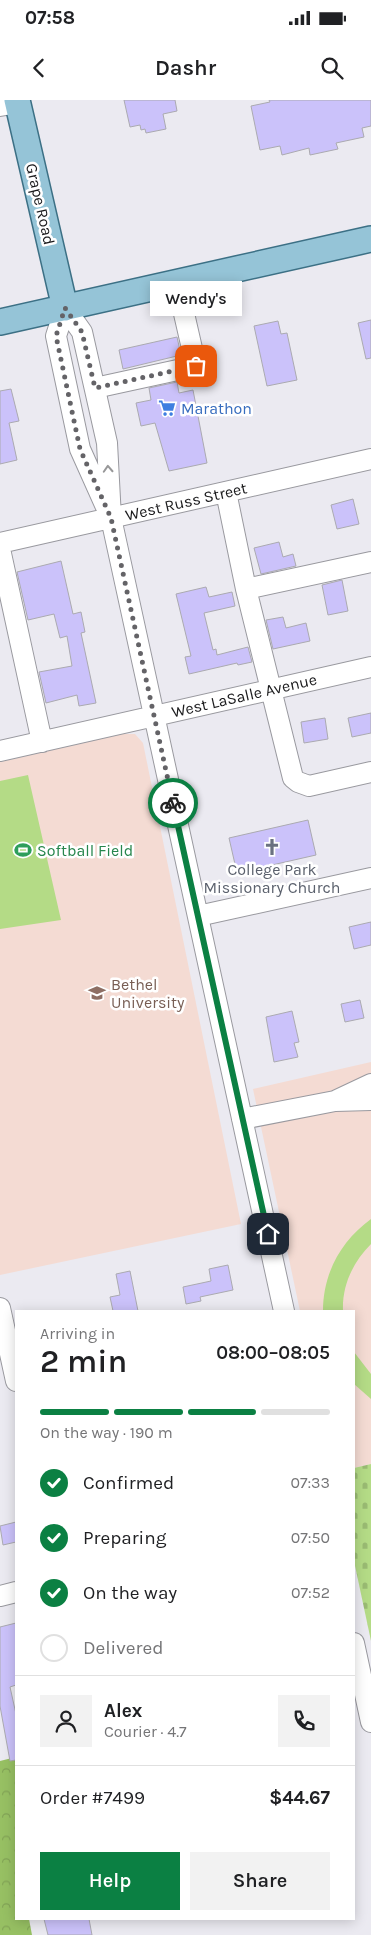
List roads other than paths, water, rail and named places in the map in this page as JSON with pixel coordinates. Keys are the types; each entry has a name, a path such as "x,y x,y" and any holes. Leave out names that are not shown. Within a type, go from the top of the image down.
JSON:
{"main road":[{"name":"Grape Road","path":"11,103 65,308"},
{"path":"0,322 371,239"}],"street":[{"path":"95,388 196,366 177,282"},
{"path":"65,308 82,332 95,388 107,443 111,518 284,1310"},
{"path":"65,308 56,336 80,449 111,518"},
{"name":"West Russ Street","path":"0,543 371,458"},
{"path":"226,492 246,589 291,772 298,782 309,786 371,772"},
{"path":"0,549 42,742"},
{"path":"246,589 371,562"},
{"name":"West LaSalle Avenue","path":"0,751 371,667"},
{"path":"198,916 371,878"},
{"path":"335,1101 371,1084"},
{"path":"242,1119 335,1101 371,1100"},
{"path":"0,1308 15,1376"},
{"path":"0,1383 15,1380"},
{"path":"0,1596 15,1592"},
{"path":"355,1647 371,1722"}],"place":[{"name":"Wendy's","path":"196,366"},
{"name":"Marathon","path":"167,408"},
{"name":"College Park Missionary Church","path":"272,847"},
{"name":"Softball Field","path":"23,850"},
{"name":"Bethel University","path":"97,993"}]}
